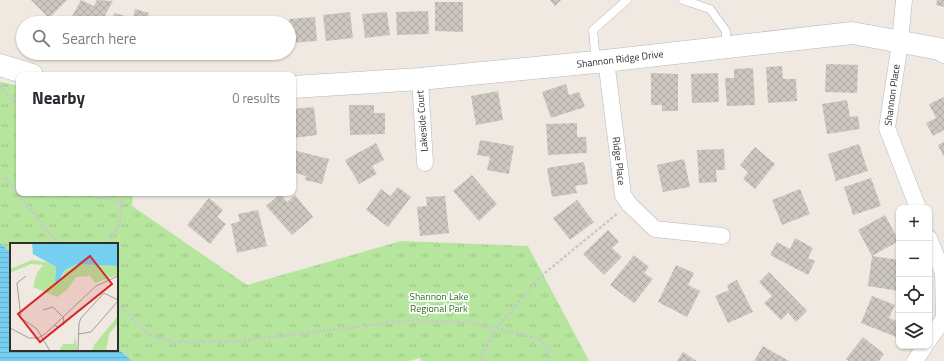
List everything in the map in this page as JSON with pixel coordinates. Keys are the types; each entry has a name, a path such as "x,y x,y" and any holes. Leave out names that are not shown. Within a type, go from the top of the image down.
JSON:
{"street":[{"name":"Shannon Place","path":"904,0 900,43 887,128 917,205"},
{"name":"Shannon Ridge Drive","path":"296,87 420,80 852,33 900,43 940,49 944,52"},
{"name":"Ridge Place","path":"601,61 623,195 629,204 655,229 722,236"},
{"path":"0,66 21,72"},
{"name":"Lakeside Court","path":"420,80 425,163"},
{"path":"930,241 943,273 944,318 932,336"},
{"path":"915,361 923,349"}],"lane":[{"path":"601,61 594,30 627,0"},
{"path":"683,0 710,9 726,31 726,47"}],"path":[{"path":"0,86 16,104"},
{"path":"0,174 16,193"},
{"path":"18,196 57,243"},
{"path":"100,196 121,204"},
{"path":"108,243 120,223 122,196"},
{"path":"481,361 486,344 497,327 540,277 629,204"},
{"path":"118,304 148,334 178,343 239,341 412,320 475,323 497,327 540,339 550,353 548,361"}],"green space":[{"name":"Shannon Lake Regional Park","path":"0,82 16,85 16,196 133,196 132,206 247,285 401,241 528,246 589,361 421,361 420,358 409,361 132,361 118,349 118,243 10,243 10,252 0,243"}],"water":[{"path":"0,243 10,252 10,351 118,351 118,349 132,361 0,361"}],"building":[{"path":"31,0 67,0 51,16 47,16"},
{"path":"81,0 94,6 97,0 113,1 105,16 72,16"},
{"path":"550,0 561,0 555,6"},
{"path":"937,0 944,0 944,7 936,5"},
{"path":"435,2 463,2 463,32 435,31"},
{"path":"135,9 149,13 148,16 133,16"},
{"path":"428,11 429,34 397,35 396,12"},
{"path":"350,12 353,38 326,41 323,15"},
{"path":"387,12 390,35 365,38 362,14"},
{"path":"114,13 125,16 113,16"},
{"path":"315,17 317,41 296,43 296,18"},
{"path":"826,64 858,65 857,93 825,92"},
{"path":"782,66 783,79 796,79 797,101 768,103 766,67"},
{"path":"753,68 755,105 727,106 725,78 734,78 734,69"},
{"path":"651,73 678,74 678,111 662,111 662,105 651,105"},
{"path":"718,73 719,102 692,103 691,74"},
{"path":"566,84 569,95 579,92 585,107 551,118 542,92"},
{"path":"498,91 503,120 476,125 471,96"},
{"path":"944,97 944,130 933,136 926,123 936,118 929,104"},
{"path":"847,100 850,117 858,116 860,129 827,134 822,104"},
{"path":"349,105 374,105 374,113 385,113 385,134 350,135"},
{"path":"314,107 317,135 296,138 296,109"},
{"path":"577,123 577,137 586,137 587,153 548,155 546,124"},
{"path":"480,140 514,146 509,174 487,170 490,157 477,155"},
{"path":"944,142 944,157 938,145"},
{"path":"376,143 384,160 372,166 377,174 359,184 345,160"},
{"path":"859,144 868,171 836,181 828,154"},
{"path":"755,147 775,164 755,189 743,179 748,172 740,165"},
{"path":"724,149 725,170 716,170 717,182 699,183 697,150"},
{"path":"296,151 329,159 322,184 305,180 306,176 296,173"},
{"path":"684,159 690,187 663,192 657,165"},
{"path":"584,162 588,184 575,186 577,193 552,197 547,168"},
{"path":"472,175 497,204 479,221 453,191"},
{"path":"871,178 881,206 853,215 844,187"},
{"path":"398,187 411,197 388,227 366,210 381,189 390,196"},
{"path":"800,189 810,214 782,225 772,200"},
{"path":"278,196 282,196 287,202 296,196 313,217 292,235 266,206"},
{"path":"445,196 449,233 420,236 417,207 427,206 426,197"},
{"path":"209,198 223,210 217,217 226,224 210,244 187,225"},
{"path":"577,200 594,222 570,240 553,218"},
{"path":"258,210 267,246 237,253 231,224 240,221 238,214"},
{"path":"885,215 896,235 896,243 872,256 858,230"},
{"path":"608,230 619,242 612,248 622,257 604,275 583,254"},
{"path":"795,238 813,248 808,258 815,261 808,275 770,255 777,242 790,249"},
{"path":"634,255 649,267 644,273 653,279 634,303 610,285"},
{"path":"872,256 896,260 896,291 868,286"},
{"path":"676,265 694,273 688,285 700,291 687,317 658,302"},
{"path":"769,272 807,311 796,322 788,313 781,320 764,303 772,296 759,282"},
{"path":"737,280 753,312 728,323 715,296 729,290 727,285"},
{"path":"872,296 895,305 889,318 896,321 896,337 861,323"},
{"path":"863,337 884,354 879,361 849,361 846,359"},
{"path":"763,346 789,361 754,361"},
{"path":"683,352 697,361 677,361"}]}
